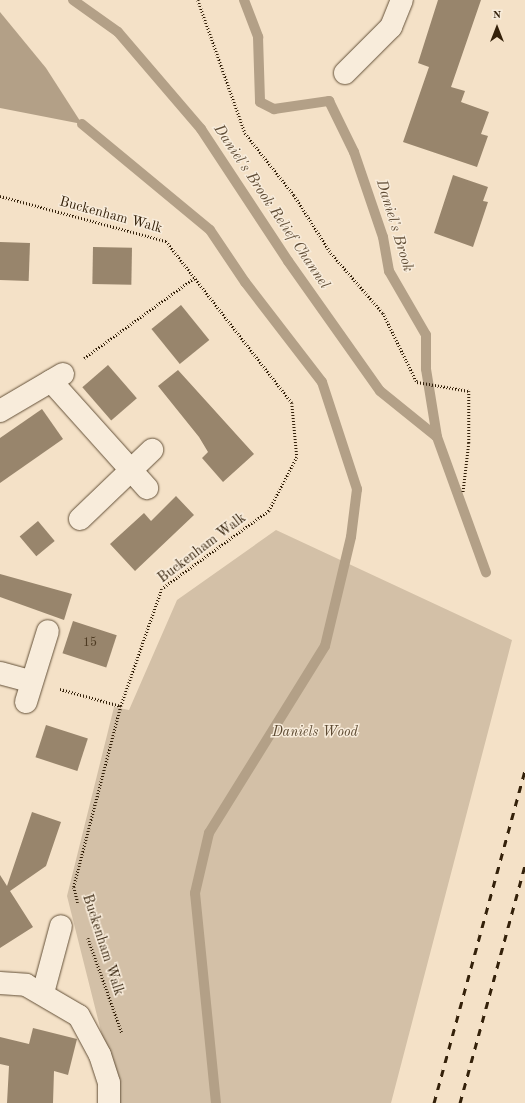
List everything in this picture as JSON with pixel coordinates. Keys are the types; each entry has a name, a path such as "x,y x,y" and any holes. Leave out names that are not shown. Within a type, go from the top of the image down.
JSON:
{"street":[{"path":"345,73 391,27 402,0"},
{"path":"0,412 57,378 147,488"},
{"path":"80,519 130,469 152,450"},
{"path":"0,673 28,692 48,631"},
{"path":"43,993 61,926"},
{"path":"0,983 26,985 43,993 79,1016 100,1054 108,1083 109,1103"}],"path":[{"path":"198,0 245,133 294,196 331,253 383,313 417,382 469,391 469,443 463,494"},
{"name":"Buckenham Walk","path":"0,196 166,241 292,403 297,457 269,511 162,589 121,706 74,887 79,906"},
{"path":"57,378 194,278"},
{"path":"28,692 121,706"},
{"name":"Buckenham Walk","path":"86,933 123,1042"}],"green space":[{"name":"Daniels Wood","path":"276,530 512,640 391,1103 119,1103 67,896 114,707 129,710 177,600"}],"shaded area":[{"path":"0,12 46,68 82,124 0,108"}],"building":[{"path":"438,0 481,0 451,87 465,91 461,102 489,112 481,134 488,136 477,167 403,142 429,67 418,63"},
{"path":"453,175 488,187 483,201 488,202 473,247 434,233"},
{"path":"0,242 30,243 29,281 0,280"},
{"path":"93,247 132,248 131,285 92,284"},
{"path":"181,305 209,340 180,364 151,329"},
{"path":"108,365 137,398 111,421 82,387"},
{"path":"178,370 254,454 223,482 202,458 208,452 199,437 158,386"},
{"path":"42,409 63,439 0,483 0,438"},
{"path":"176,496 194,515 135,571 110,544 144,513 151,521"},
{"path":"38,521 55,541 36,556 20,536"},
{"path":"0,574 72,594 64,620 0,597"},
{"path":"73,621 117,635 106,668 62,653"},
{"path":"46,725 88,739 77,771 35,757"},
{"path":"32,812 61,822 46,866 10,891 33,927 0,948 0,875 7,886"},
{"path":"33,1028 77,1039 68,1075 54,1071 53,1103 7,1103 9,1066 0,1064 0,1037 29,1044"}],"waterway":[{"name":"Daniel's Brook Relief Channel","path":"73,0 118,32 201,129 288,261 380,391 437,437"},
{"name":"Daniel's Brook","path":"244,0 258,37 260,102 274,109 329,101 354,152 383,237 389,271 426,335 426,369 437,437 486,572"},
{"path":"82,124 210,230 245,282 322,382 357,489 351,537 325,646 209,833 195,893 216,1103"}],"railway":[{"path":"434,1103 525,770"},
{"path":"460,1103 525,865"}]}
